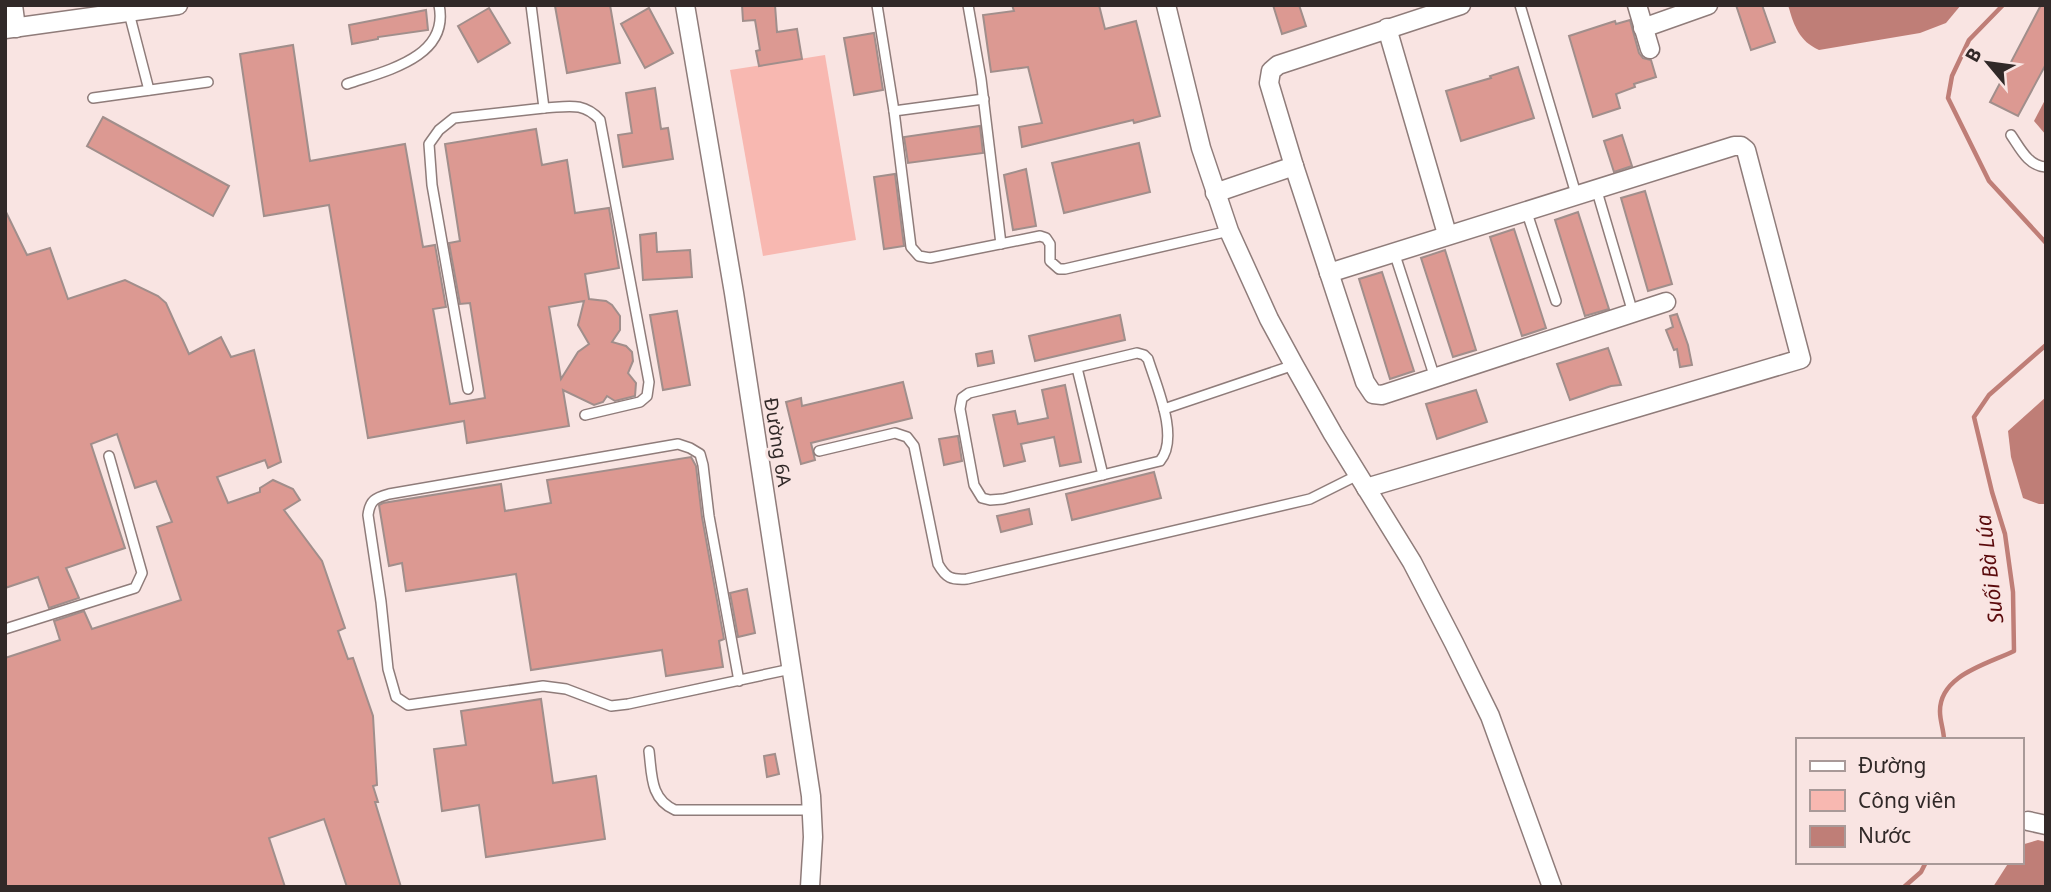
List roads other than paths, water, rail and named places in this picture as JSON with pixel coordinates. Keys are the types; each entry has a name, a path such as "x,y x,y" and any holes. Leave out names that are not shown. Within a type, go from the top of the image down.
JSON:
{"street":[{"path":"13,5 11,29 178,5"},
{"name":"Đường 6A","path":"685,5 734,293 812,810 810,887"},
{"path":"1166,5 1200,148 1229,230 1269,318 1294,365 1412,562 1490,716 1552,887"},
{"path":"1461,5 1278,65 1271,71 1269,83 1294,166 1365,382 1373,394 1382,395 1666,302"},
{"path":"1637,5 1650,49"},
{"path":"1643,27 1708,5"},
{"path":"1387,28 1447,234"},
{"path":"1329,273 1576,194 1741,146 1746,150 1801,359 1362,481"},
{"path":"1215,193 1294,166"}],"lane":[{"path":"347,84 404,64 430,46 439,32 439,5"},
{"path":"531,5 544,108"},
{"path":"877,5 911,247 919,256 930,258 1040,236 1046,238 1050,244 1050,261 1059,269 1065,269 1229,230"},
{"path":"968,5 984,99 1002,244"},
{"path":"1520,5 1576,194"},
{"path":"129,13 149,90"},
{"path":"93,98 208,82"},
{"path":"894,111 984,99"},
{"path":"468,389 432,185 429,144 439,130 454,118 544,108 583,107 600,120 649,382 647,396 640,402 585,415"},
{"path":"2011,135 2026,158 2040,167 2046,167"},
{"path":"1596,188 1633,313"},
{"path":"1526,210 1556,301"},
{"path":"1394,252 1435,378"},
{"path":"1137,353 1143,355 1147,359 1164,410 1169,443 1167,454 1160,461 1103,475 990,500 982,498 974,485 960,408 962,398 970,393 1077,368 1137,353"},
{"path":"1164,410 1294,365"},
{"path":"1077,368 1103,475"},
{"path":"819,451 895,433 907,437 914,446 938,564 945,576 953,580 967,579 1310,499 1362,481"},
{"path":"739,681 709,516 704,465 699,454 690,447 678,444 390,494 375,498 370,504 368,515 382,602 388,669 396,696 408,705 543,687 566,689 611,706 628,704 739,681 791,669"},
{"path":"5,629 135,588 139,582 142,573 109,456"},
{"path":"649,751 655,792 664,805 675,810 812,810"}],"water":[{"path":"1788,5 1961,5 1946,23 1920,33 1819,50 1798,32"},
{"path":"2046,98 2046,135 2034,121"},
{"path":"2046,397 2046,504 2039,504 2023,498 2011,457 2008,431"},
{"path":"2038,840 2046,842 2046,887 1993,887 2008,864 2023,864 2023,844"}],"waterway":[{"name":"Suối Bà Lúa","path":"2003,5 1969,40 1952,76 1948,98 1989,181 2046,243"},
{"name":"Suối Bà Lúa","path":"1944,738 1940,712 1947,689 1967,672 2014,651 2013,592 2005,534 1974,417 1989,395 2046,345"},
{"name":"Suối Bà Lúa","path":"1904,887 1921,872 1925,864"}]}
